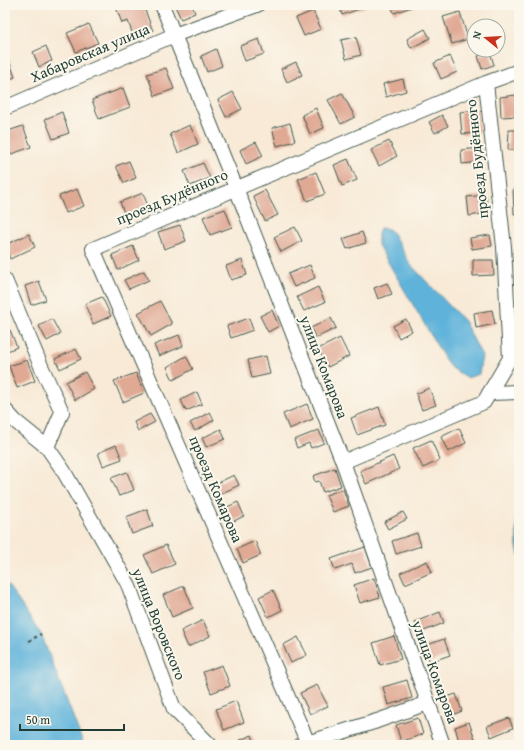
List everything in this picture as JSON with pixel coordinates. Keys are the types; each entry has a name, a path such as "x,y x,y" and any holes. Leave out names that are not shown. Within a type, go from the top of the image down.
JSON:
{"street":[{"name":"улица Комарова","path":"162,5 236,188 343,462 443,745"},
{"name":"Хабаровская улица","path":"5,108 174,36 257,5"},
{"path":"486,83 519,71"},
{"name":"проезд Будённого","path":"93,249 486,83 504,247 510,358 484,402 343,462"},
{"name":"проезд Комарова","path":"93,249 304,744"},
{"path":"5,280 62,412 47,447"},
{"path":"489,393 519,392"},
{"name":"улица Воровского","path":"5,410 15,421 47,447 63,470 128,584 174,709 210,745"},
{"path":"304,744 428,703"}],"path":[{"path":"29,640 41,634"}],"water":[{"path":"380,228 389,229 394,235 410,264 464,321 482,356 479,374 467,378 449,366 378,245"},
{"path":"519,500 519,555 517,546 516,501"},
{"path":"5,581 41,634 84,745 5,745"}],"building":[{"path":"115,5 143,5 153,31 134,38 128,21 122,23"},
{"path":"192,5 195,13 181,19 175,6"},
{"path":"339,5 365,5 365,7 342,15"},
{"path":"391,5 412,5 412,7 394,13"},
{"path":"313,11 321,29 304,36 296,18"},
{"path":"460,12 466,32 466,40 452,44 443,17"},
{"path":"89,24 98,43 76,52 67,33"},
{"path":"425,29 430,38 411,48 407,39"},
{"path":"356,37 361,55 346,59 341,40"},
{"path":"259,39 264,54 245,61 240,46"},
{"path":"46,46 52,61 39,67 33,52"},
{"path":"216,49 222,66 207,72 201,56"},
{"path":"5,55 7,55 15,77 5,81"},
{"path":"450,56 457,72 441,79 434,63"},
{"path":"479,58 492,58 494,65 482,69"},
{"path":"296,62 302,75 287,82 281,69"},
{"path":"166,68 174,89 155,96 147,74"},
{"path":"403,79 406,91 386,97 383,84"},
{"path":"123,88 130,107 99,119 92,100"},
{"path":"233,92 242,109 226,117 218,100"},
{"path":"342,93 355,117 341,124 328,100"},
{"path":"516,95 518,116 501,117 500,97"},
{"path":"316,108 324,128 310,134 302,115"},
{"path":"477,110 479,133 462,134 460,112"},
{"path":"62,112 69,133 53,139 45,119"},
{"path":"442,115 448,126 435,133 429,122"},
{"path":"290,123 295,141 277,146 272,128"},
{"path":"190,125 198,144 178,153 170,134"},
{"path":"23,126 31,147 9,155 5,144 5,132"},
{"path":"509,130 519,130 519,150 508,150"},
{"path":"389,141 397,156 379,166 371,150"},
{"path":"256,142 263,156 246,164 240,150"},
{"path":"480,148 481,162 462,164 461,150"},
{"path":"348,159 357,180 342,186 334,165"},
{"path":"129,161 136,178 124,183 116,166"},
{"path":"203,163 210,178 190,186 184,171"},
{"path":"316,172 325,194 307,201 298,179"},
{"path":"519,188 519,214 514,214 513,189"},
{"path":"77,189 84,206 66,213 59,196"},
{"path":"265,190 278,215 265,221 253,196"},
{"path":"143,193 149,209 126,218 120,202"},
{"path":"486,195 488,213 469,216 467,197"},
{"path":"225,209 232,227 210,235 203,217"},
{"path":"180,225 186,241 164,249 158,232"},
{"path":"295,227 302,241 281,252 274,237"},
{"path":"362,232 366,243 347,249 343,239"},
{"path":"29,234 35,247 10,259 5,245"},
{"path":"490,235 492,246 472,249 470,238"},
{"path":"133,246 139,260 118,270 112,255"},
{"path":"242,260 247,275 231,280 226,266"},
{"path":"473,260 493,260 494,275 473,276"},
{"path":"310,265 315,278 294,287 288,274"},
{"path":"144,271 149,280 129,289 124,280"},
{"path":"39,281 46,300 31,305 25,286"},
{"path":"387,283 392,294 378,299 374,288"},
{"path":"318,287 325,302 304,311 297,297"},
{"path":"102,297 111,316 93,324 85,304"},
{"path":"160,301 172,324 151,336 138,313"},
{"path":"272,310 279,326 268,332 260,316"},
{"path":"492,310 495,324 476,328 474,313"},
{"path":"249,318 253,330 231,338 227,326"},
{"path":"331,318 336,328 316,338 311,328"},
{"path":"52,319 60,334 47,341 39,326"},
{"path":"406,319 412,331 399,338 393,326"},
{"path":"10,330 17,347 5,352 5,332"},
{"path":"179,335 183,346 159,356 154,345"},
{"path":"340,338 349,356 328,367 318,349"},
{"path":"76,349 81,359 60,369 55,359"},
{"path":"186,356 193,369 173,380 167,367"},
{"path":"266,356 270,374 252,378 248,360"},
{"path":"27,360 35,381 17,388 9,366"},
{"path":"85,372 94,389 75,400 66,382"},
{"path":"136,373 144,393 123,402 114,381"},
{"path":"429,388 436,405 422,410 416,394"},
{"path":"197,392 202,404 186,411 181,400"},
{"path":"307,404 313,419 289,429 283,414"},
{"path":"379,407 385,425 357,435 351,418"},
{"path":"210,412 214,420 195,431 190,423"},
{"path":"150,414 155,422 138,431 134,422"},
{"path":"459,428 466,443 448,452 441,437"},
{"path":"221,429 225,439 206,447 202,438"},
{"path":"319,430 324,443 311,448 309,443 297,448 294,440"},
{"path":"431,440 440,460 423,468 413,448"},
{"path":"116,445 122,459 103,466 98,453"},
{"path":"393,456 399,469 366,484 360,471"},
{"path":"335,468 341,486 323,492 319,481 315,482 313,476"},
{"path":"127,472 134,490 119,496 111,478"},
{"path":"234,475 239,485 214,497 209,487"},
{"path":"343,489 349,506 333,512 326,495"},
{"path":"238,502 244,516 228,524 221,510"},
{"path":"147,509 153,526 132,534 126,517"},
{"path":"403,512 407,519 388,529 384,522"},
{"path":"417,533 421,546 396,554 392,541"},
{"path":"255,541 261,555 243,563 237,549"},
{"path":"166,545 175,564 153,574 144,555"},
{"path":"365,547 372,567 355,573 352,564 335,570 331,559"},
{"path":"427,561 432,572 405,584 400,573"},
{"path":"374,578 380,597 360,603 354,585"},
{"path":"184,586 193,608 172,617 163,595"},
{"path":"273,590 282,610 268,617 259,597"},
{"path":"440,612 444,623 419,633 415,622"},
{"path":"203,620 210,636 188,647 181,631"},
{"path":"394,636 401,659 380,665 373,643"},
{"path":"298,637 307,655 291,663 283,645"},
{"path":"444,639 450,655 430,662 424,646"},
{"path":"222,665 230,686 211,693 203,672"},
{"path":"407,680 412,698 388,705 383,687"},
{"path":"317,685 328,706 310,714 300,693"},
{"path":"456,694 462,711 450,716 444,698"},
{"path":"236,701 244,722 224,730 216,709"},
{"path":"418,718 423,734 401,742 396,725"},
{"path":"509,718 513,728 491,737 487,726"},
{"path":"469,722 476,742 468,745 460,745 455,727"},
{"path":"252,735 255,744 239,745 238,741"}]}
